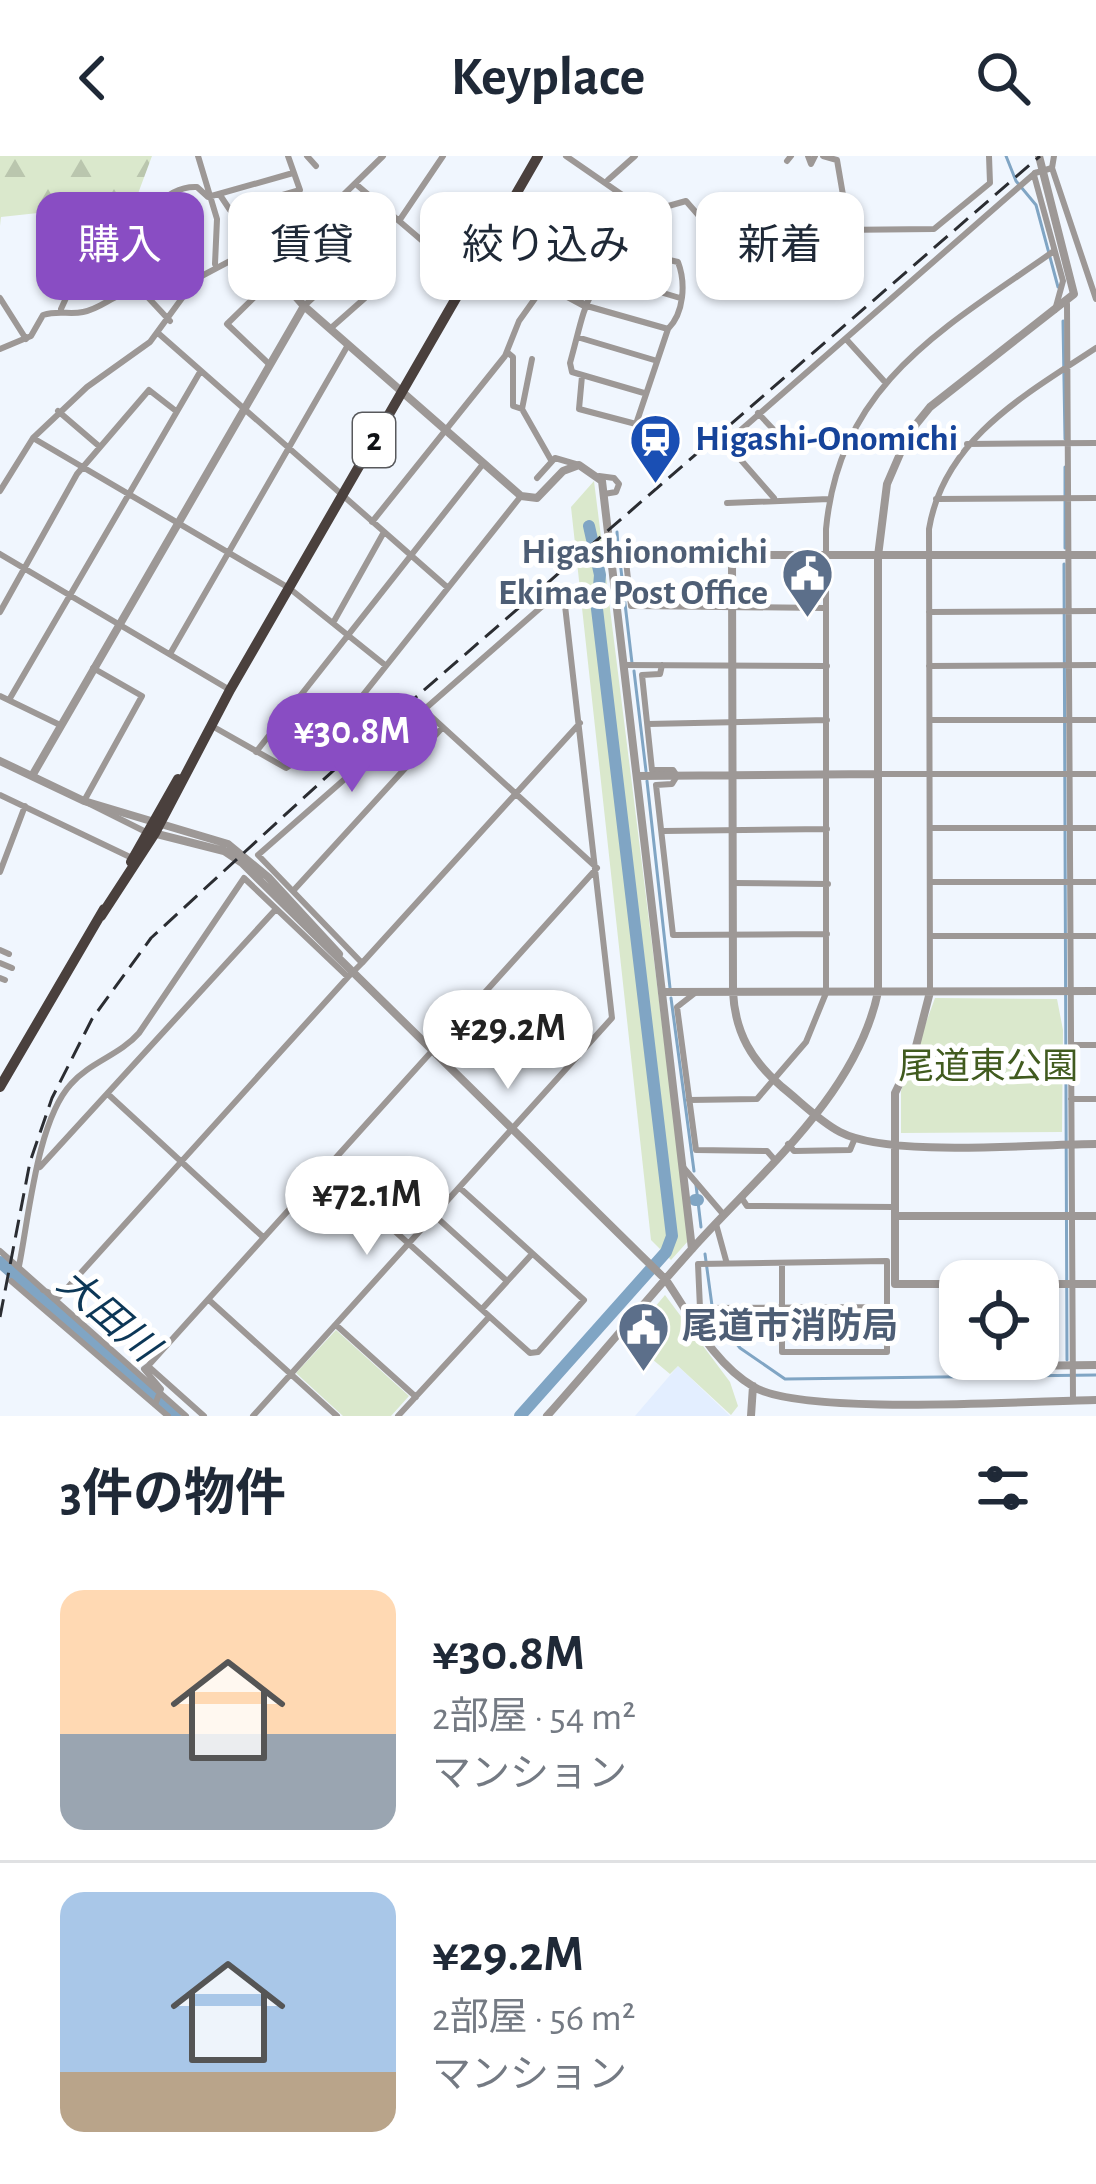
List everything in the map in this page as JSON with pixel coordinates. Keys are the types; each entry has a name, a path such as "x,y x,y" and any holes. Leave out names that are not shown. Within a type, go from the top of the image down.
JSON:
{"highway":[{"name":"2","path":"518,192 538,156"},
{"name":"2","path":"0,1087 3,1073 153,828 455,300"},
{"name":"2","path":"101,916 153,828"}],"street":[{"path":"198,156 217,219 215,264"},
{"path":"220,194 230,210 300,190 288,156"},
{"path":"307,156 316,166"},
{"path":"348,192 382,156"},
{"path":"399,221 443,156"},
{"path":"566,156 623,192"},
{"path":"608,180 635,156"},
{"path":"816,156 836,160 842,192"},
{"path":"864,230 934,229 990,183 989,156"},
{"path":"547,1416 663,1277 788,1144 858,1054 878,992 878,556 887,484 909,433 951,387 1067,304 1074,294 1039,156"},
{"path":"1054,156 1052,168 1096,299"},
{"path":"774,498 726,443 1035,174 1052,168"},
{"path":"204,195 293,172"},
{"path":"1035,174 1050,254 1063,280 1055,313"},
{"path":"357,184 420,239"},
{"path":"689,1100 757,1099 812,1032 826,993 829,499 847,443 885,382 927,340 1050,254"},
{"path":"0,491 33,438 58,411 158,333 189,286 228,259"},
{"path":"582,376 579,409 636,424 655,360 674,324 685,280 678,262 672,261"},
{"path":"1073,278 1092,278"},
{"path":"672,296 680,298"},
{"path":"0,298 26,339"},
{"path":"61,309 65,300"},
{"path":"0,349 26,339 43,315 61,309 82,313 108,300"},
{"path":"150,300 170,321"},
{"path":"252,300 227,324 269,364"},
{"path":"298,300 521,496 537,498 563,470 579,465"},
{"path":"32,776 310,300"},
{"path":"331,328 363,300"},
{"path":"372,522 506,352 511,334 534,300"},
{"path":"577,300 668,329"},
{"path":"589,300 570,363 572,371 644,393"},
{"path":"1067,304 1068,1284 1073,1400"},
{"path":"158,333 447,587"},
{"path":"577,337 655,360"},
{"path":"846,339 885,382"},
{"path":"170,654 349,345"},
{"path":"782,1263 782,1352 887,1352 896,1212 895,1094 918,1042 930,992 929,612 936,499 967,444 1096,348"},
{"path":"506,352 513,357 513,406 522,409"},
{"path":"532,359 522,409 551,460"},
{"path":"60,725 4,698 200,372"},
{"path":"514,380 528,381"},
{"path":"0,612 82,467 149,390 176,410"},
{"path":"58,411 100,447"},
{"path":"758,413 788,444 847,443"},
{"path":"33,438 289,588 386,665"},
{"path":"967,444 1096,443"},
{"path":"538,478 551,460 565,458 619,484 616,492 604,494"},
{"path":"256,752 483,464"},
{"path":"599,476 692,1249"},
{"path":"211,725 286,768 324,744 521,496"},
{"path":"936,499 1096,498"},
{"path":"727,503 829,499"},
{"path":"333,623 384,532"},
{"path":"0,554 230,690"},
{"path":"610,555 1096,555"},
{"path":"669,556 664,561 626,561 631,606 826,608"},
{"path":"732,558 734,992 743,1040 774,1080 814,1113 856,1138 895,1145 1096,1144"},
{"path":"253,1416 612,1018 563,587 258,855 355,970"},
{"path":"929,612 1096,611"},
{"path":"623,665 826,666"},
{"path":"662,665 660,674 641,675 652,770 673,770 677,776"},
{"path":"929,666 1096,665"},
{"path":"84,801 142,696 93,668"},
{"path":"424,709 597,868"},
{"path":"648,724 827,720"},
{"path":"930,720 1096,720"},
{"path":"43,1290 59,1297 580,723"},
{"path":"293,891 442,728"},
{"path":"0,760 153,828 228,844 248,857 663,1277 716,1355 753,1386 812,1403 1096,1400"},
{"path":"637,776 1096,774"},
{"path":"677,776 671,784 656,785 673,935 828,934"},
{"path":"0,795 133,858"},
{"path":"0,872 25,806"},
{"path":"931,829 1096,828"},
{"path":"661,831 827,829"},
{"path":"146,1367 597,868"},
{"path":"19,1266 39,1167 61,1099 72,1081 127,1048 244,878 276,910 355,970"},
{"path":"931,882 1096,881"},
{"path":"733,883 828,884"},
{"path":"39,1167 110,1096 276,910"},
{"path":"930,936 1096,936"},
{"path":"0,963 12,968"},
{"path":"662,992 1096,991"},
{"path":"695,993 677,1006 696,1150 767,1151 774,1160"},
{"path":"1071,1045 1096,1045"},
{"path":"110,1096 263,1237"},
{"path":"1071,1099 1096,1099"},
{"path":"788,1144 794,1151 850,1150 856,1138"},
{"path":"683,1167 724,1215"},
{"path":"327,1170 530,1353 538,1352 584,1300 460,1188"},
{"path":"741,1197 747,1206 1096,1216"},
{"path":"434,1215 507,1281"},
{"path":"716,1224 727,1264"},
{"path":"0,1251 118,1356 157,1399"},
{"path":"482,1309 532,1254"},
{"path":"700,1308 695,1269 706,1264 891,1261"},
{"path":"891,1261 895,1284 939,1284"},
{"path":"11,1281 157,1399 186,1416"},
{"path":"1059,1284 1096,1284"},
{"path":"208,1300 337,1416"},
{"path":"691,1316 700,1308 887,1307"},
{"path":"398,1416 490,1317"},
{"path":"335,1325 416,1397"},
{"path":"118,1356 146,1367 204,1416"},
{"path":"1059,1369 1096,1365"},
{"path":"146,1367 165,1416"},
{"path":"751,1416 753,1386"}],"shaded area":[{"path":"678,1366 730,1416 635,1416"}],"green space":[{"path":"0,156 152,156 139,192 36,192 36,213 1,217 0,226"},
{"path":"594,481 689,1240 671,1260 651,1240 571,507"},
{"name":"尾道東公園","path":"935,998 1057,999 1063,1030 1062,1132 901,1133 901,1091"},
{"path":"665,1295 730,1382 738,1406 731,1415 678,1366 670,1374 628,1339"},
{"path":"336,1330 409,1396 391,1416 343,1416 296,1373"}],"waterway":[{"path":"1006,156 1016,181 1036,205 1058,287"},
{"path":"1063,321 1065,439"},
{"path":"1065,467 1065,548"},
{"path":"520,1416 666,1252 672,1236 597,609 600,575 589,526"},
{"path":"617,532 618,546"},
{"path":"620,561 632,663"},
{"path":"1064,564 1067,1360"},
{"path":"634,671 646,771"},
{"path":"647,781 670,988"},
{"path":"671,998 694,1171"},
{"path":"696,1185 701,1227"},
{"path":"705,1254 713,1313 740,1348 785,1379 1096,1375"},
{"name":"大田川","path":"0,1262 175,1416"}],"railway":[{"path":"0,1317 30,1162 52,1098 92,1019 151,938 371,736 1040,156"}],"place":[{"name":"Higashi-Onomichi","path":"656,485"},
{"name":"Higashionomichi Ekimae Post Office","path":"807,619"},
{"name":"尾道市消防局","path":"643,1373"}]}
